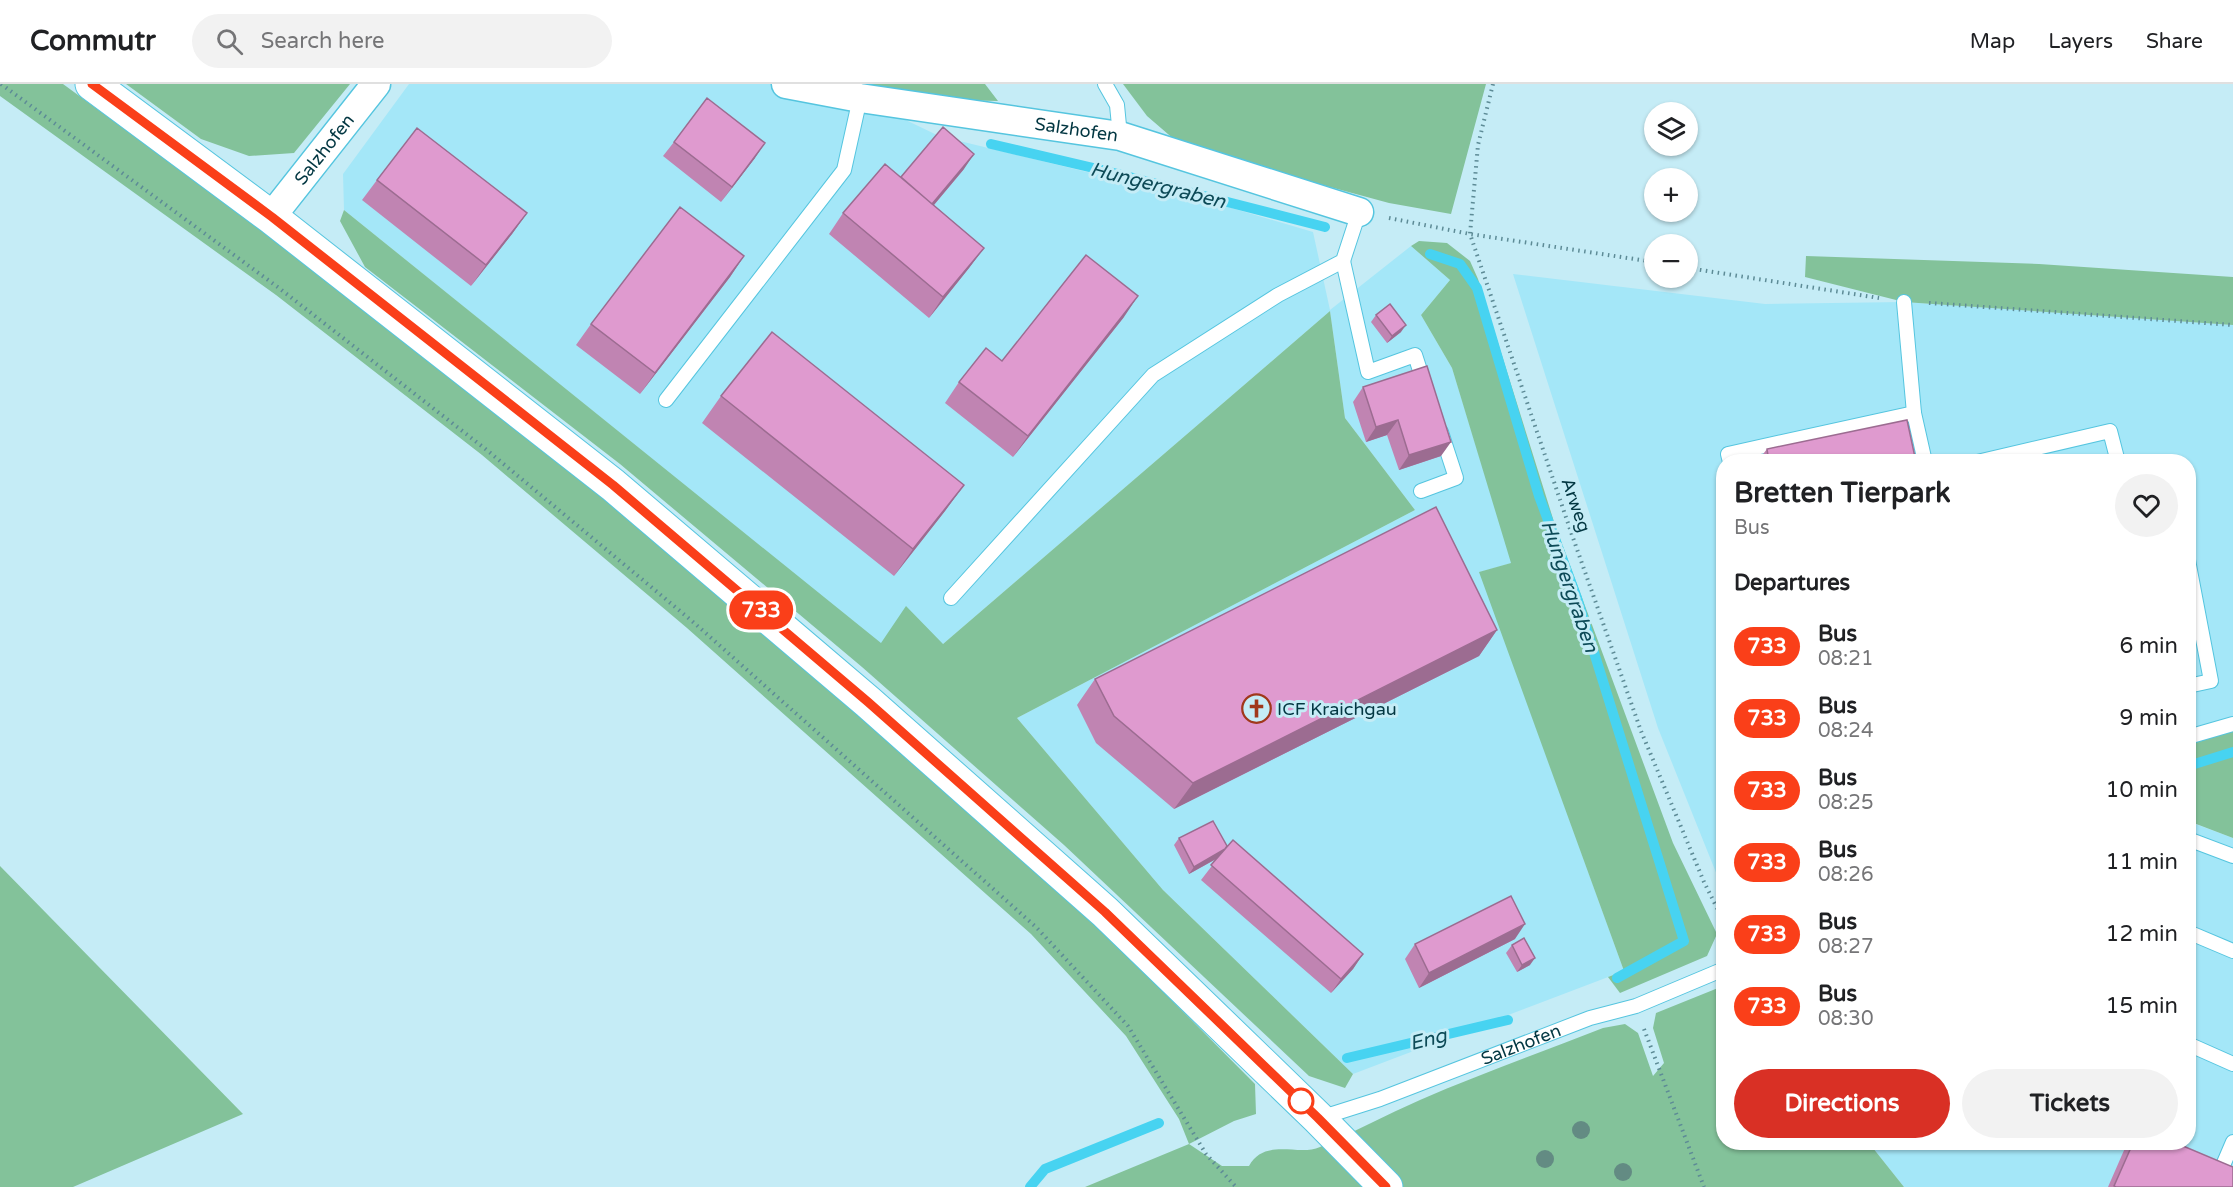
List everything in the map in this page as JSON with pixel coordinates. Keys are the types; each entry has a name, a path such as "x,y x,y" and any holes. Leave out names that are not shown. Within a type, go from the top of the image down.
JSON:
{"street":[{"path":"92,84 272,217 613,485 868,702 1105,912 1386,1187"},
{"name":"Salzhofen","path":"272,217 376,84"},
{"name":"Salzhofen","path":"786,84 861,98 1120,136 1359,212"}],"lane":[{"path":"1106,84 1117,105 1120,136"},
{"path":"666,400 844,170 861,98"},
{"path":"1359,212 1343,261 1368,372 1415,355 1430,400"},
{"path":"951,598 1153,375 1278,295 1343,261"},
{"path":"1904,302 1914,413 1923,454"},
{"path":"1728,454 1914,413"},
{"path":"1421,491 1456,478 1437,422"},
{"path":"2011,454 2110,431 2116,454"},
{"path":"2196,602 2211,681 2196,684"},
{"path":"2196,735 2233,723"},
{"path":"2196,842 2233,856"},
{"path":"2196,935 2233,951"},
{"name":"Salzhofen","path":"1318,1118 1380,1099 1590,1018 1636,1006 1716,972"},
{"path":"2196,1048 2233,1064"},
{"path":"2222,1170 2233,1142"}],"path":[{"path":"1,84 279,288 488,451 692,621 1036,927 1128,1026 1206,1154 1236,1187"},
{"name":"Arweg","path":"1493,84 1478,145 1470,234 1572,536 1641,730 1716,906"},
{"path":"1359,212 1470,234 1644,260"},
{"path":"1698,270 1904,302 2233,325"},
{"path":"1636,1006 1704,1187"}],"shaded area":[{"path":"409,84 786,84 860,98 939,136 1218,204 1313,232 1330,310 1411,246 1450,280 1421,315 1452,368 1512,563 1480,572 1624,971 1353,1074 1163,890 1017,718 1415,510 1345,418 1330,311 943,644 881,644 344,210 343,174"},
{"path":"1513,274 1765,304 1904,302 2233,325 2233,724 2196,735 2196,454 1716,454 1716,873 1658,728"},
{"path":"2196,824 2233,838 2233,1187 1904,1187 1875,1150 2196,1150"}],"green space":[{"path":"0,84 63,84 272,237 611,499 873,721 1093,921 1255,1084 1256,1114 1234,1121 1189,1144 1179,1119 1126,1036 1031,934 687,628 482,455 276,295 0,96"},
{"path":"126,84 350,84 294,153 249,156 201,139"},
{"path":"786,84 985,84 998,101 860,98"},
{"path":"1123,84 1486,84 1451,214 1389,203 1183,147 1147,116"},
{"path":"344,210 881,643 906,606 943,644 1330,311 1345,418 1415,510 1017,718 1163,890 1353,1074 1345,1088 1309,1076 1064,845 862,667 620,464 365,267 340,221"},
{"path":"1419,241 1447,243 1470,261 1478,279 1555,525 1673,843 1716,932 1707,956 1620,993 1608,977 1624,971 1479,572 1511,563 1452,368 1421,315 1450,280 1411,246"},
{"path":"1806,256 2039,264 2233,277 2233,325 1904,302 1805,277"},
{"path":"2233,724 2233,838 2196,824 2196,735"},
{"path":"0,866 243,1114 73,1187 0,1187"},
{"path":"1716,989 1716,1150 1875,1150 1904,1187 1085,1187 1189,1144 1222,1166 1249,1166 1256,1157 1273,1150 1302,1150 1320,1147 1465,1081 1603,1028 1625,1024 1638,1033 1653,1076 1664,1063 1653,1028 1656,1013"}],"building":[{"path":"707,98 765,143 732,187 674,142"},
{"path":"943,127 974,154 932,204 901,177"},
{"path":"417,128 527,213 486,265 377,180"},
{"path":"885,164 984,248 943,297 843,213"},
{"path":"680,207 744,256 655,373 591,324"},
{"path":"1086,255 1138,296 1028,436 959,382 986,348 1002,361"},
{"path":"1390,304 1406,325 1392,336 1376,315"},
{"path":"772,332 964,485 913,549 721,396"},
{"path":"1427,366 1451,442 1409,455 1398,420 1376,427 1363,387"},
{"path":"1907,420 1914,454 1768,454 1767,449"},
{"path":"1436,507 1497,630 1193,783 1114,716 1095,679"},
{"path":"1213,821 1227,846 1194,867 1179,838"},
{"path":"1233,840 1363,954 1341,979 1211,865"},
{"path":"1511,896 1525,924 1429,973 1415,944"},
{"path":"1524,938 1535,958 1522,965 1512,945"},
{"path":"2130,1150 2193,1150 2233,1167 2233,1187 2114,1186"}],"waterway":[{"name":"Hungergraben","path":"991,144 1325,227"},
{"name":"Hungergraben","path":"1430,254 1460,264 1477,288 1539,496 1577,598 1684,941 1617,978"},
{"name":"Hungergraben","path":"2196,764 2233,752"},
{"name":"Eng","path":"1347,1058 1508,1020"},
{"name":"Eng","path":"1030,1187 1045,1169 1159,1123"}],"bus line":[{"name":"733","path":"92,84 272,217 613,485 868,702 1105,912 1386,1187"}],"place":[{"name":"ICF Kraichgau","path":"1256,709"}]}
